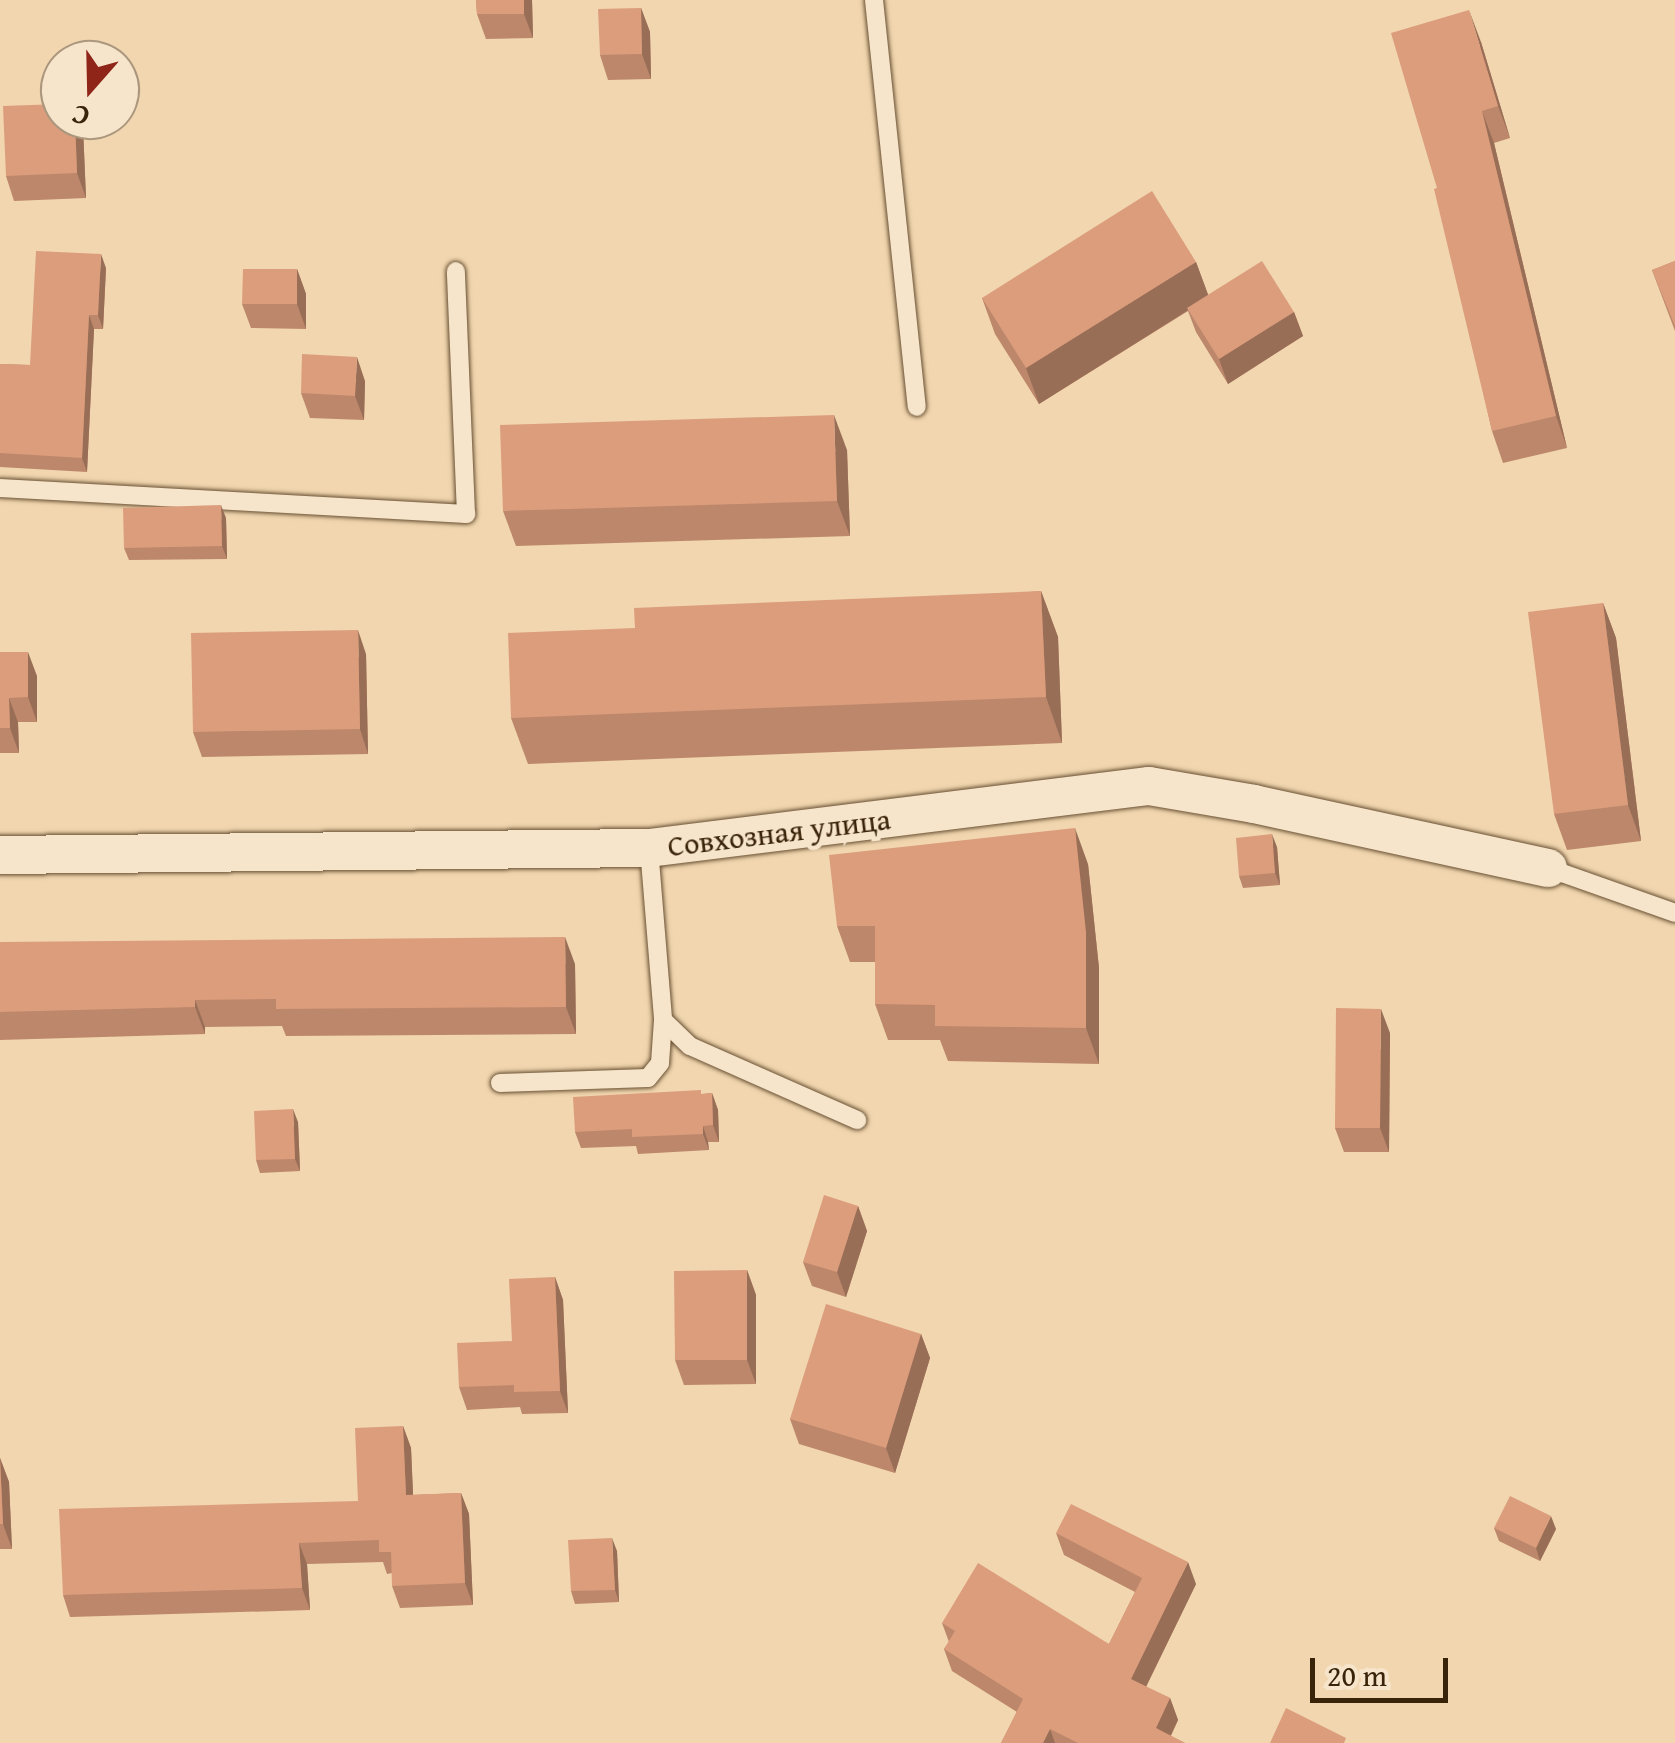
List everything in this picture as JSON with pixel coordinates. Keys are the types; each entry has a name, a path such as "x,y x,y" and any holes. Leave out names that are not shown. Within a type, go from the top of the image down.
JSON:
{"street":[{"name":"Совхозная улица","path":"0,855 649,848 1149,786 1254,804 1548,868"}],"lane":[{"path":"874,0 917,407"},
{"path":"0,488 466,514 456,272"},
{"path":"500,1084 648,1078 660,1063 663,1020 649,848"},
{"path":"1548,868 1675,913"},
{"path":"663,1020 690,1046 858,1120"}],"building":[{"path":"476,0 524,0 524,14 477,14"},
{"path":"641,8 642,54 600,55 598,9"},
{"path":"1469,10 1498,106 1482,111 1556,416 1492,431 1434,189 1437,188 1391,33"},
{"path":"40,105 40,140 76,140 77,173 6,176 3,106"},
{"path":"1152,191 1196,262 1026,368 982,298"},
{"path":"36,251 101,254 98,315 89,315 82,458 0,453 0,364 30,365"},
{"path":"1262,261 1294,312 1219,359 1187,308"},
{"path":"1675,261 1675,326 1652,270"},
{"path":"243,269 297,269 297,304 242,304"},
{"path":"302,354 357,357 355,396 301,393"},
{"path":"834,415 837,501 503,511 500,425"},
{"path":"221,505 222,546 124,548 123,508"},
{"path":"1041,591 1046,697 511,718 508,633 635,628 634,608"},
{"path":"1603,603 1628,805 1554,814 1528,612"},
{"path":"358,630 360,729 193,732 191,633"},
{"path":"0,652 28,652 28,697 9,698 10,728 0,728"},
{"path":"1075,828 1086,932 1086,1028 935,1026 935,1005 875,1004 875,926 837,926 829,855"},
{"path":"1272,834 1275,873 1239,876 1236,838"},
{"path":"565,937 566,1007 276,1009 276,999 195,1000 195,1007 0,1012 0,942"},
{"path":"1336,1008 1381,1009 1380,1128 1335,1128"},
{"path":"701,1090 701,1094 712,1093 713,1125 703,1126 703,1134 632,1137 632,1129 575,1132 573,1097"},
{"path":"293,1109 295,1159 256,1160 254,1111"},
{"path":"824,1195 858,1206 837,1272 803,1262"},
{"path":"747,1270 747,1360 675,1360 674,1271"},
{"path":"555,1277 560,1391 514,1392 514,1385 459,1387 457,1343 512,1341 509,1279"},
{"path":"826,1304 921,1334 886,1448 790,1419"},
{"path":"403,1426 406,1495 461,1493 465,1583 392,1586 391,1552 379,1552 379,1540 299,1543 302,1588 63,1595 59,1509 358,1501 355,1428"},
{"path":"0,1458 3,1524 0,1524"},
{"path":"1510,1496 1551,1516 1536,1548 1494,1528"},
{"path":"1071,1504 1188,1562 1131,1679 1170,1698 1156,1728 1185,1743 1078,1743 1050,1729 1043,1743 1001,1743 1023,1699 944,1649 955,1631 942,1623 978,1563 1109,1644 1142,1578 1056,1533"},
{"path":"612,1538 615,1590 571,1591 568,1540"},
{"path":"1286,1708 1346,1738 1344,1743 1270,1743"}]}
